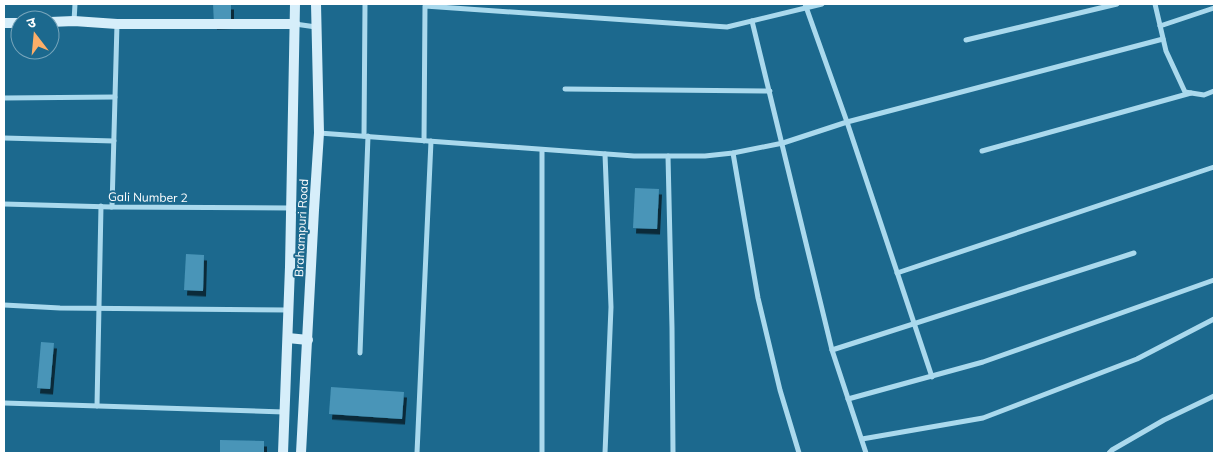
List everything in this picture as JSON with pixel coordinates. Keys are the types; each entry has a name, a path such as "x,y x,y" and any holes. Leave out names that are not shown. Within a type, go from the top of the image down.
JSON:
{"street":[{"path":"74,21 75,4"},
{"name":"Brahampuri Road","path":"283,453 288,338 295,4"},
{"name":"Brahampuri Road","path":"302,453 314,210 320,133 316,4"},
{"path":"360,353 366,136 365,4"},
{"path":"424,141 425,6 727,27 805,6 822,4"},
{"path":"966,40 1117,4"},
{"path":"1155,4 1173,69 1185,92 1204,95 1214,92"},
{"path":"805,6 847,122 932,377"},
{"path":"1160,26 1214,8"},
{"path":"752,21 832,350 866,453"},
{"path":"60,22 117,24 295,24 316,27"},
{"path":"112,207 117,24"},
{"path":"320,133 605,154 705,156 733,153 783,143 847,122 1163,38"},
{"path":"565,89 770,92"},
{"path":"982,151 1191,93"},
{"path":"4,98 115,97"},
{"path":"4,138 114,141"},
{"path":"417,453 431,141"},
{"path":"542,150 542,453"},
{"path":"733,153 758,298 780,390 799,453"},
{"path":"605,154 611,307 605,453"},
{"path":"668,156 673,453"},
{"path":"897,272 1214,167"},
{"name":"Gali Number 2","path":"4,204 291,208"},
{"path":"97,406 101,206"},
{"path":"832,350 1134,253"},
{"path":"848,399 983,362 1214,280"},
{"path":"4,305 288,310"},
{"path":"862,439 983,418 1056,392 1137,358 1214,319"},
{"path":"288,338 308,340"},
{"path":"1109,453 1164,420 1214,396"},
{"path":"4,403 285,412"}],"building":[{"path":"213,4 231,4 231,23 214,24"},
{"path":"635,188 659,189 657,229 633,228"},
{"path":"186,254 204,255 203,291 184,290"},
{"path":"41,342 54,343 50,389 37,388"},
{"path":"331,387 404,392 402,419 329,414"},
{"path":"220,440 264,441 264,453 220,453"}]}
